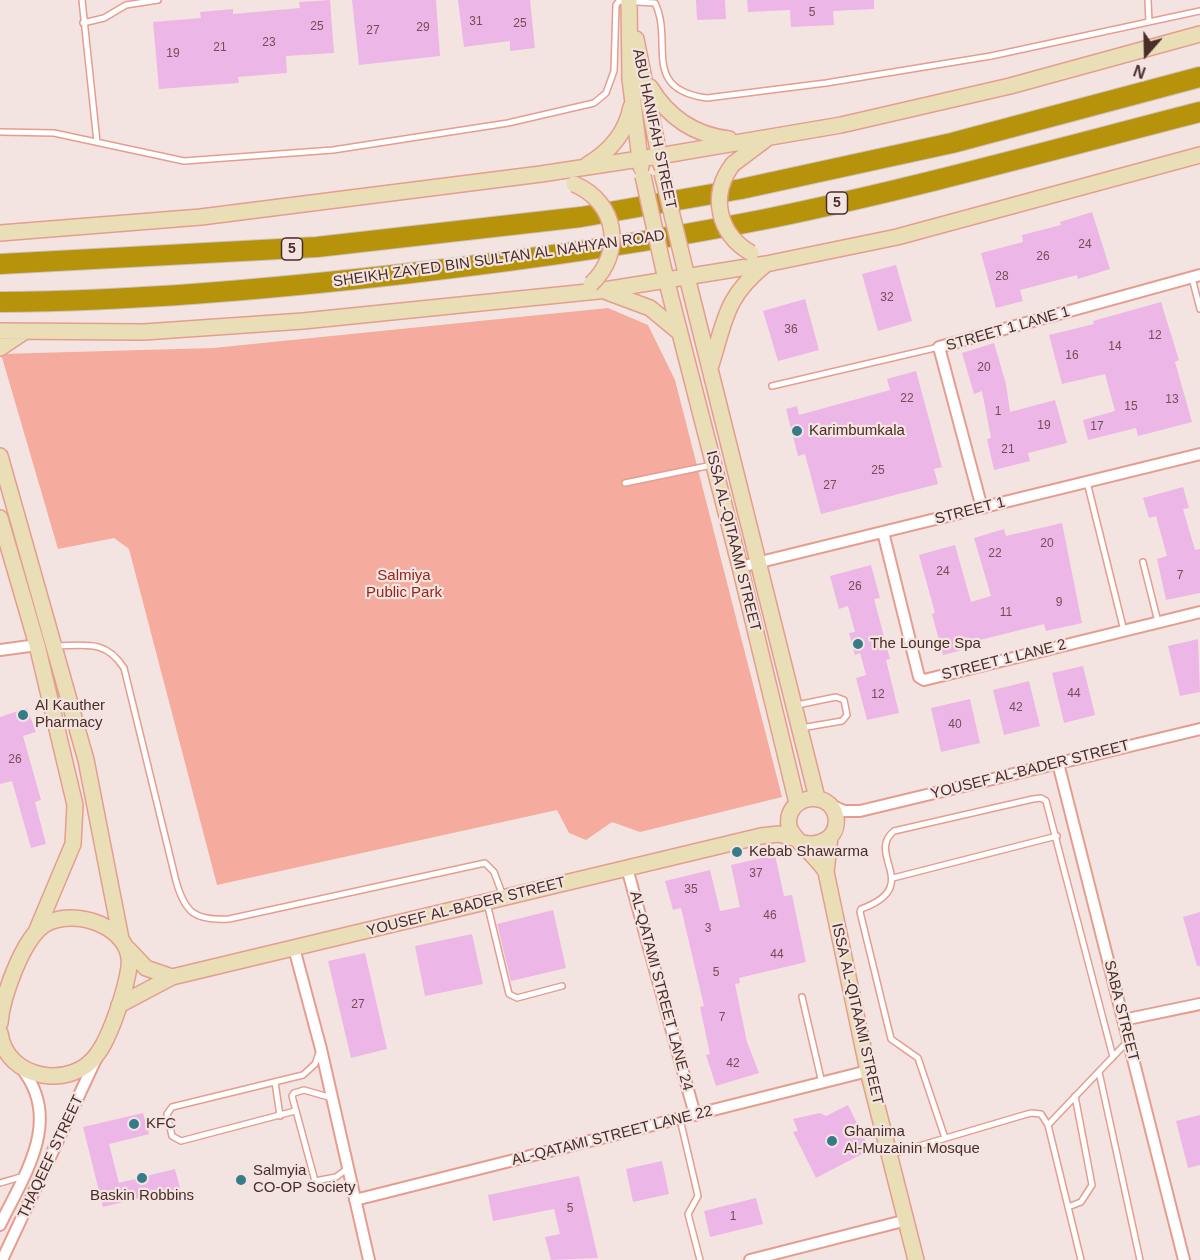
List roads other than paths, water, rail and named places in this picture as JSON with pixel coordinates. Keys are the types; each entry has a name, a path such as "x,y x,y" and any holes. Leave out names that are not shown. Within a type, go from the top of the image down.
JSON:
{"highway":[{"name":"SHEIKH ZAYED BIN SULTAN AL NAHYAN ROAD","path":"1,263 317,247 581,217 741,189 952,143 1200,76"},
{"name":"SHEIKH ZAYED BIN SULTAN AL NAHYAN ROAD","path":"0,302 52,302 273,289 602,248 766,219 954,176 1200,112"},
{"path":"1158,123 1200,117"},
{"path":"0,307 52,302"}],"street":[{"name":"ABU HANIFAH STREET","path":"629,5 662,173 687,273"},
{"name":"ABU HANIFAH STREET","path":"629,5 632,101 639,159 665,275"},
{"path":"0,233 201,217 541,174 659,156 841,125 1010,86 1200,34"},
{"path":"644,76 659,101 680,121 710,136 744,140"},
{"path":"579,168 596,160 616,141 627,122 632,101"},
{"path":"770,137 746,151 732,164 720,187 720,213 731,237 751,253 772,262"},
{"path":"0,331 144,332 303,321 575,293 595,287 665,275 772,262 897,237 1200,155"},
{"path":"541,174 574,184 591,193 603,207 613,234 608,261 595,287"},
{"path":"710,368 727,309 740,289 772,262"},
{"name":"ISSA AL-QITAAMI STREET","path":"687,273 756,563 799,728 823,801"},
{"name":"ISSA AL-QITAAMI STREET","path":"665,275 740,567 794,807"},
{"name":"STREET 1 LANE 1","path":"982,508 939,347 1196,277"},
{"path":"595,287 650,308 679,332"},
{"path":"0,348 24,332"},
{"name":"STREET 1","path":"740,567 1200,454"},
{"path":"0,456 86,760 129,963 119,1005 98,1054 84,1067 58,1077 40,1075 20,1067 1,1041"},
{"path":"0,518 37,645 74,799 76,817 69,855 34,936 22,956 3,999 0,1023"},
{"name":"STREET 1 LANE 2","path":"883,532 922,679 1200,612"},
{"path":"0,650 37,645"},
{"name":"YOUSEF AL-BADER STREET","path":"823,801 844,811 860,811 1200,729"},
{"name":"SABA STREET","path":"1058,763 1184,1260"},
{"path":"810,798 823,801 836,818 832,834 817,844 800,841 789,825 794,807 810,798"},
{"name":"YOUSEF AL-BADER STREET","path":"760,836 778,825 794,807"},
{"name":"YOUSEF AL-BADER STREET","path":"832,834 845,819 860,811"},
{"name":"YOUSEF AL-BADER STREET","path":"119,1005 172,977 760,836 779,834 800,841"},
{"name":"ISSA AL-QITAAMI STREET","path":"832,834 826,872 868,1071 916,1260"},
{"name":"ISSA AL-QITAAMI STREET","path":"800,841 826,872"},
{"name":"AL-QATAMI STREET LANE 24","path":"627,868 695,1115"},
{"path":"34,936 44,926 53,922 78,919 103,925 124,943 146,968 172,977"},
{"path":"294,948 321,1049 369,1260"},
{"path":"1123,1020 1200,1004"},
{"name":"THAQEEF STREET","path":"2,1260 98,1054"},
{"name":"THAQEEF STREET","path":"0,1225 24,1176 40,1134 42,1110 37,1091 20,1067"},
{"name":"AL-QATAMI STREET LANE 22","path":"355,1200 868,1071"},
{"path":"750,1260 907,1220"}],"lane":[{"path":"82,0 97,142"},
{"path":"83,23 104,18 126,5 158,0"},
{"path":"1148,0 1149,22"},
{"path":"0,132 54,133 184,160 333,150 508,123 594,103 606,93 612,82 616,4 619,1 629,5 655,3 664,72 675,87 692,96 707,98 826,83 992,56 1200,11"},
{"path":"1196,277 1200,309"},
{"path":"772,386 939,347"},
{"path":"625,483 713,464"},
{"path":"1087,482 1124,631"},
{"path":"1143,562 1158,623"},
{"path":"54,646 97,646 114,652 124,668 179,892 183,904 195,915 214,920 229,919 485,863 494,872 504,898"},
{"path":"793,706 836,697 844,700 847,715 842,721 799,728"},
{"path":"945,1138 918,1058 891,1039 860,912 861,909 880,901 889,891 893,878 885,849 886,842 894,831 1041,798 1049,805 1113,1057"},
{"path":"893,878 1057,836"},
{"path":"487,902 509,994 517,998 562,986"},
{"path":"802,997 822,1083"},
{"path":"1048,1125 1128,1041"},
{"path":"295,1111 181,1142 172,1136 167,1114 172,1107 303,1075 315,1064 321,1049"},
{"path":"1099,1072 1140,1260"},
{"path":"275,1082 280,1116"},
{"path":"332,1098 299,1091 292,1096 315,1181 336,1177 348,1169"},
{"path":"1068,1207 1082,1203 1092,1185 1076,1096"},
{"path":"890,1155 1031,1113 1041,1114 1048,1125 1081,1260"},
{"path":"680,1119 698,1196 688,1214 700,1260"},
{"path":"0,1184 24,1176"}],"place":[{"name":"Karimbumkala","path":"797,431"},
{"name":"The Lounge Spa","path":"858,644"},
{"name":"Al Kauther Pharmacy","path":"23,715"},
{"name":"Kebab Shawarma","path":"737,852"},
{"name":"KFC","path":"134,1124"},
{"name":"Ghanima Al-Muzainin Mosque","path":"832,1141"},
{"name":"Baskin Robbins","path":"142,1178"},
{"name":"Salmyia CO-OP Society","path":"241,1180"}],"park label":[{"name":"Salmiya Public Park","path":"404,584"}]}
